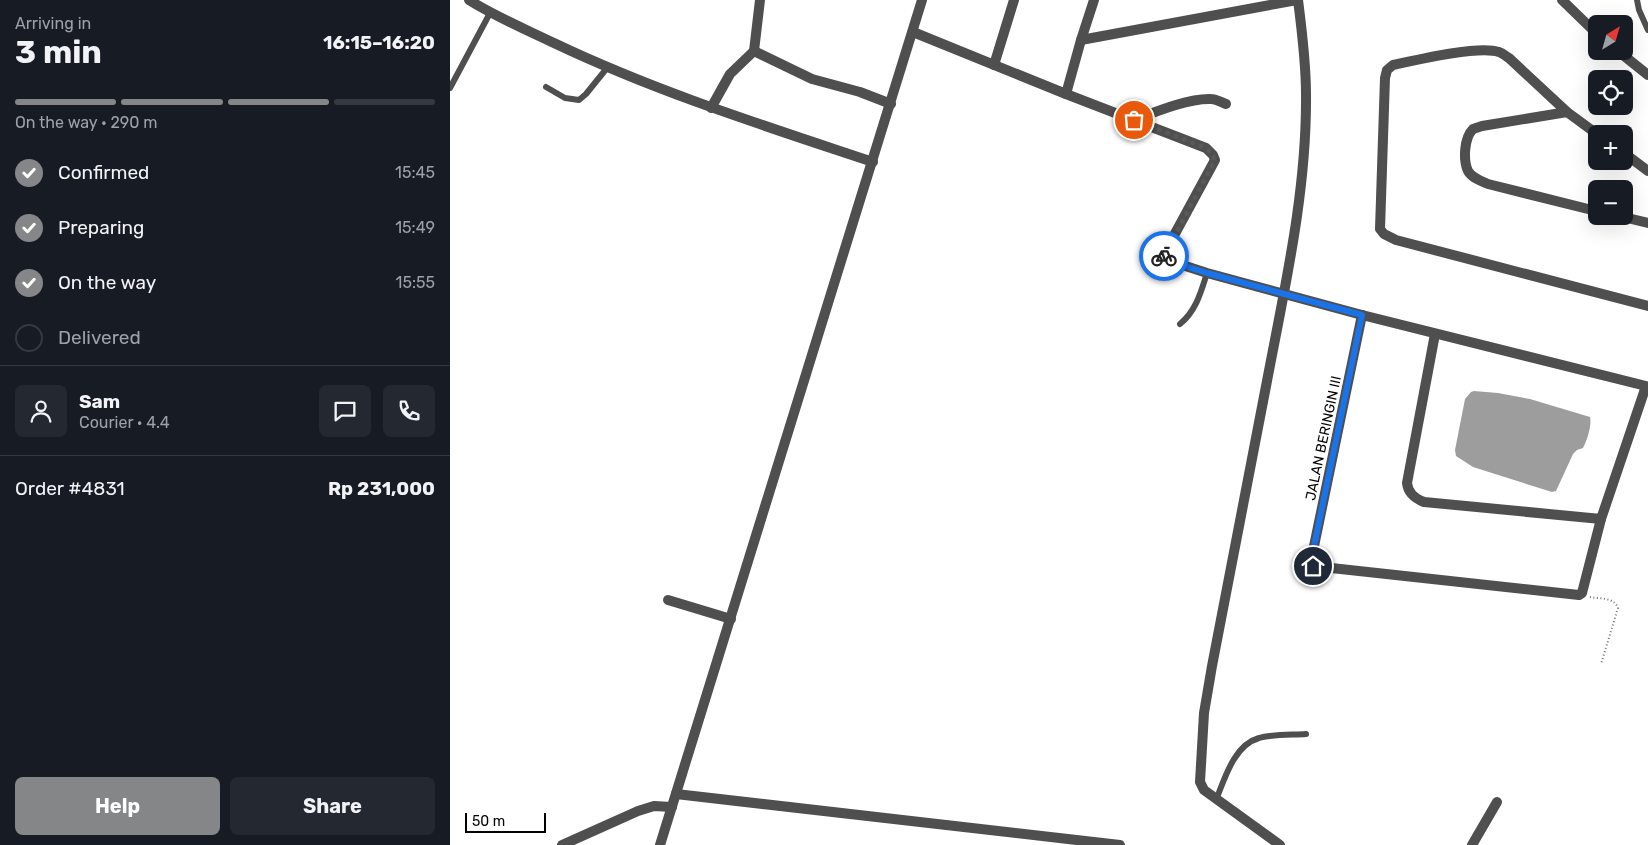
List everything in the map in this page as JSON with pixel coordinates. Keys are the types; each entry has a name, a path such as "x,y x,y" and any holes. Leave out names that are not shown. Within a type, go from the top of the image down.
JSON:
{"street":[{"path":"470,0 490,13 607,68 711,108 873,162"},
{"path":"711,108 730,74 754,51 760,0"},
{"path":"660,845 922,0"},
{"path":"994,65 1014,0"},
{"path":"1066,94 1094,0"},
{"path":"1081,40 1297,0 1304,46 1306,94 1305,136 1299,203 1284,294 1204,713 1200,782 1204,790 1216,800 1280,845"},
{"path":"1562,0 1588,25"},
{"path":"913,32 1206,148 1215,160 1164,252 1166,260 1207,273 1435,334 1647,385 1601,519 1582,593"},
{"path":"1588,128 1567,112 1509,58 1499,52 1490,50 1466,51 1393,65 1387,70 1385,78 1380,229 1384,234 1396,240 1648,306"},
{"path":"754,51 812,79 860,92 891,104"},
{"path":"1629,60 1648,75"},
{"path":"1134,120 1166,108 1195,101 1211,99 1226,104"},
{"path":"1567,112 1472,129 1466,141 1468,171 1475,178 1488,184 1588,209"},
{"path":"1633,160 1648,171"},
{"path":"1633,219 1648,223"},
{"name":"JALAN BERINGIN III","path":"1362,315 1313,551 1313,566 1579,595 1582,593"},
{"path":"1435,334 1407,483 1411,494 1416,499 1424,502 1601,519"},
{"path":"668,600 731,619"},
{"path":"676,794 1120,845"},
{"path":"1472,845 1497,802"},
{"path":"562,845 638,811 654,806 672,807"}],"lane":[{"path":"1638,0 1639,10 1648,30"},
{"path":"450,88 490,13"},
{"path":"546,87 565,98 579,100 607,68"},
{"path":"1180,324 1196,305 1207,273"},
{"path":"1216,800 1231,764 1242,748 1259,738 1306,734"}],"path":[{"path":"1582,593 1587,597 1612,600 1618,608 1601,664"}],"shaded area":[{"path":"1474,391 1530,399 1590,417 1590,429 1585,445 1573,454 1556,491 1552,492 1473,467 1456,456 1455,450 1465,399"}],"way so far":[{"path":"1134,120 1206,148 1215,160 1164,252 1164,256"}],"route":[{"path":"1164,256 1166,260 1207,273 1362,315 1313,551 1313,566"}]}
